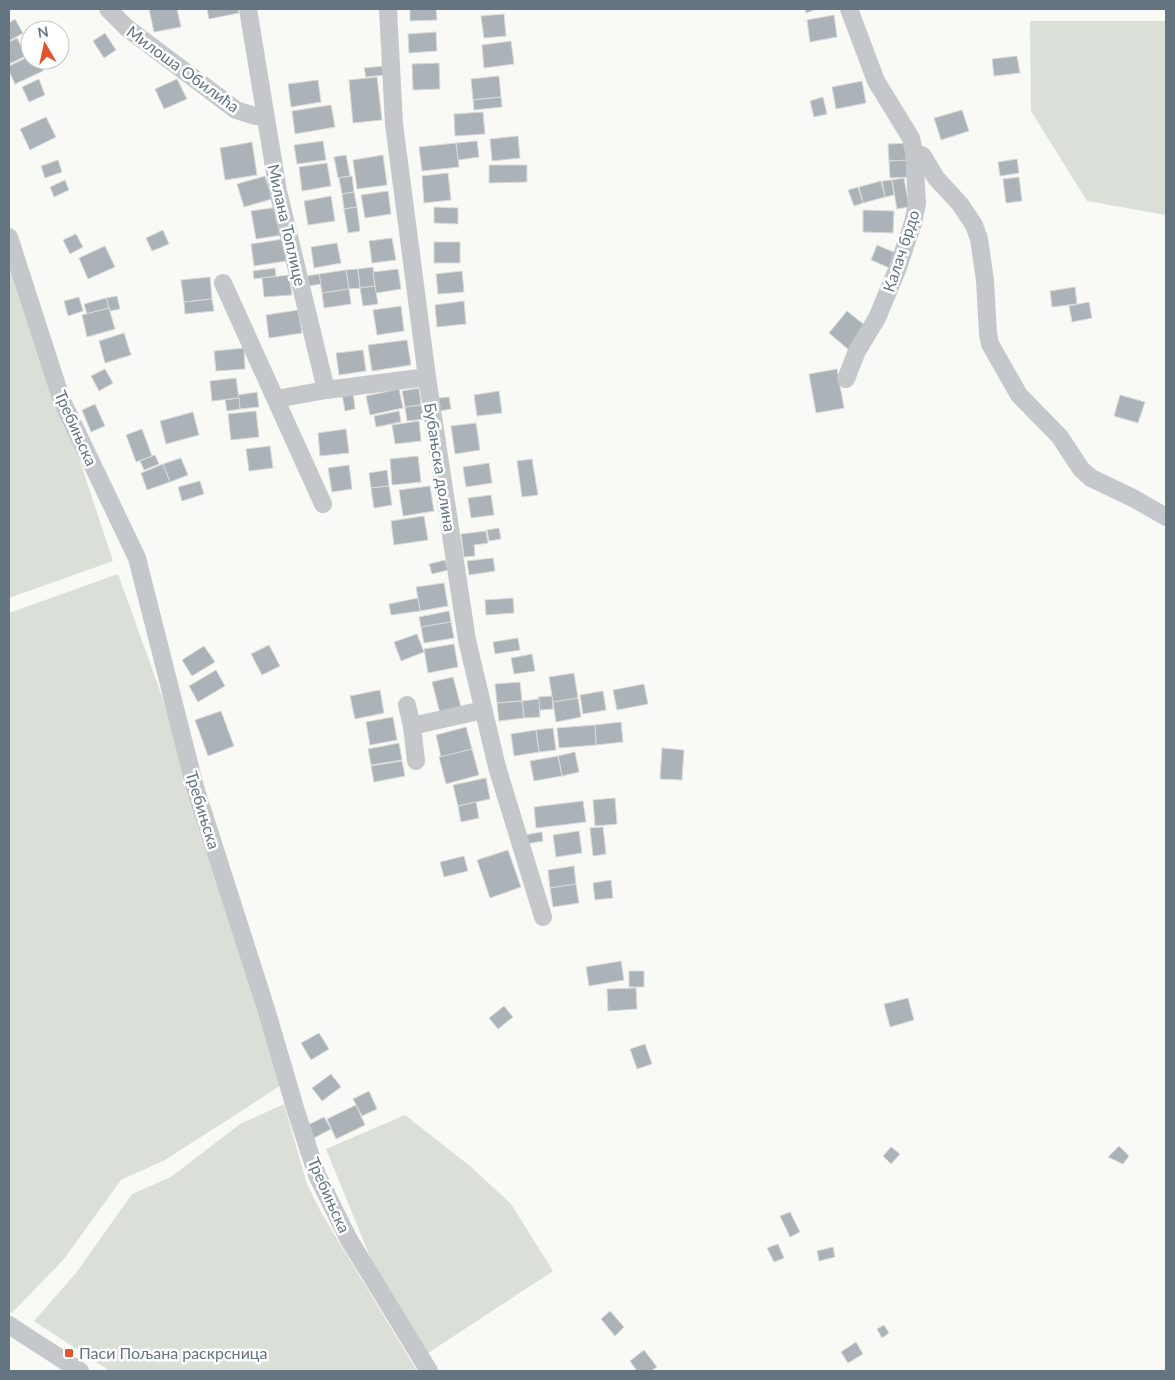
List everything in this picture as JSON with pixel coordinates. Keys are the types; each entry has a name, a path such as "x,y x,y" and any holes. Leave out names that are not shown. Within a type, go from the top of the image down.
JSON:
{"street":[{"name":"Милоша Обилића","path":"108,9 127,28 236,110 255,116 265,116"},
{"name":"Милана Топлице","path":"248,9 278,191 326,390"},
{"name":"Бубањска долина","path":"388,9 394,124 427,377 468,640 483,710 505,793 543,917"},
{"name":"Калач брдо","path":"846,379 857,351 877,318 904,252 917,203 914,152 911,138 876,81 849,9"},
{"path":"914,152 923,156 936,178 969,216 974,225 985,280 990,344 1019,395 1054,431 1081,469 1091,478 1133,498 1166,517"},
{"name":"Требињска","path":"9,237 62,401 137,558 195,787 317,1176 348,1238 429,1371"},
{"path":"223,284 323,504"},
{"path":"276,399 326,390 427,377"},
{"path":"407,705 412,726 416,761"},
{"path":"412,726 483,710"},
{"path":"10,1332 80,1371"}],"shaded area":[{"path":"1030,21 1166,21 1166,215 1087,201 1031,111"},
{"path":"9,246 113,561 9,598"},
{"path":"118,574 182,752 222,897 280,1086 165,1160 121,1180 64,1259 12,1313 9,1311 9,613"},
{"path":"284,1104 307,1184 322,1214 417,1371 110,1371 34,1321 76,1273 132,1194 171,1177 240,1124"},
{"path":"405,1115 470,1166 511,1204 553,1271 422,1357 380,1281 326,1149"}],"building":[{"path":"149,9 177,9 181,27 154,32"},
{"path":"207,9 238,9 239,13 209,19"},
{"path":"410,9 436,9 437,20 410,21"},
{"path":"805,9 817,9 806,13"},
{"path":"504,14 506,36 484,38 481,16"},
{"path":"834,15 837,37 810,42 807,20"},
{"path":"15,19 20,28 20,35 9,41 9,23"},
{"path":"436,32 437,51 409,53 408,34"},
{"path":"105,33 116,50 104,58 93,41"},
{"path":"17,38 20,44 20,59 9,64 9,42"},
{"path":"511,41 514,64 484,68 482,45"},
{"path":"1017,56 1020,73 994,76 992,59"},
{"path":"20,61 20,70 43,71 15,84 9,71 9,66"},
{"path":"439,63 440,89 413,90 412,64"},
{"path":"384,66 385,75 366,77 364,68"},
{"path":"499,76 501,97 473,100 471,79"},
{"path":"377,77 382,120 353,123 349,80"},
{"path":"39,79 45,95 29,102 22,87"},
{"path":"177,79 187,99 164,109 155,89"},
{"path":"318,80 321,102 291,107 288,84"},
{"path":"862,81 866,103 836,109 832,87"},
{"path":"501,97 502,107 474,110 473,100"},
{"path":"823,97 827,114 814,117 810,101"},
{"path":"331,105 335,127 295,134 292,111"},
{"path":"962,110 969,131 941,140 934,118"},
{"path":"483,112 485,134 455,136 454,114"},
{"path":"46,117 56,137 30,150 20,129"},
{"path":"518,136 520,158 492,161 490,139"},
{"path":"323,141 326,160 297,164 294,145"},
{"path":"477,141 479,157 458,160 456,143"},
{"path":"252,142 257,175 225,180 220,148"},
{"path":"456,143 459,167 422,171 419,147"},
{"path":"910,143 910,160 889,161 888,144"},
{"path":"346,155 350,176 338,178 334,157"},
{"path":"383,155 387,185 357,189 353,160"},
{"path":"1017,159 1019,173 1000,176 998,162"},
{"path":"58,160 62,172 45,178 41,166"},
{"path":"910,160 911,177 890,178 889,161"},
{"path":"327,163 331,186 302,191 299,167"},
{"path":"489,165 527,165 527,182 489,183"},
{"path":"448,173 451,200 424,203 422,176"},
{"path":"265,176 272,199 244,207 237,184"},
{"path":"352,176 354,192 342,194 339,178"},
{"path":"1019,177 1022,201 1006,203 1003,179"},
{"path":"904,178 909,207 897,209 892,180"},
{"path":"65,180 69,190 54,197 50,187"},
{"path":"892,180 894,195 885,197 882,181"},
{"path":"881,181 885,197 863,203 859,187"},
{"path":"858,187 863,203 854,206 848,190"},
{"path":"388,191 391,214 365,218 361,195"},
{"path":"354,192 357,207 344,209 342,194"},
{"path":"331,196 335,221 308,225 304,201"},
{"path":"278,207 282,235 256,239 251,211"},
{"path":"357,207 360,231 348,233 344,209"},
{"path":"434,207 458,208 458,224 434,223"},
{"path":"863,210 894,211 893,233 863,232"},
{"path":"163,230 169,244 152,251 146,238"},
{"path":"76,234 83,247 70,254 63,240"},
{"path":"392,238 396,260 372,263 369,241"},
{"path":"283,239 286,261 254,266 251,244"},
{"path":"434,242 460,242 460,263 434,263"},
{"path":"337,243 341,263 314,268 311,247"},
{"path":"877,245 898,254 892,269 871,260"},
{"path":"105,246 115,267 88,279 79,258"},
{"path":"373,267 375,286 360,288 358,269"},
{"path":"275,268 276,276 254,279 253,271"},
{"path":"358,269 360,288 349,289 346,270"},
{"path":"398,269 401,289 376,293 373,272"},
{"path":"346,270 349,289 322,293 319,274"},
{"path":"462,271 464,292 438,294 436,274"},
{"path":"319,274 321,284 309,286 307,276"},
{"path":"289,275 292,295 264,297 262,278"},
{"path":"210,277 212,299 184,302 181,280"},
{"path":"375,286 378,304 363,306 360,288"},
{"path":"1075,287 1077,304 1052,307 1050,291"},
{"path":"349,289 351,304 324,308 322,293"},
{"path":"117,296 120,309 110,311 106,298"},
{"path":"79,297 83,311 68,316 64,301"},
{"path":"106,298 109,308 87,314 84,304"},
{"path":"212,299 214,311 185,314 184,302"},
{"path":"464,301 466,324 437,327 435,305"},
{"path":"1089,302 1092,318 1072,322 1069,306"},
{"path":"401,306 404,331 377,335 373,310"},
{"path":"109,308 115,329 87,337 82,315"},
{"path":"298,310 302,333 269,338 266,315"},
{"path":"847,311 867,327 849,350 829,333"},
{"path":"124,333 131,355 105,363 99,341"},
{"path":"407,340 411,365 372,371 368,345"},
{"path":"244,348 245,369 216,371 214,351"},
{"path":"363,350 366,371 339,375 336,353"},
{"path":"105,369 113,383 99,391 91,376"},
{"path":"837,369 844,408 816,413 809,374"},
{"path":"236,378 239,398 212,401 210,381"},
{"path":"419,388 421,405 405,407 402,391"},
{"path":"399,389 403,408 370,415 366,396"},
{"path":"499,391 502,413 477,416 474,395"},
{"path":"257,392 259,407 240,409 238,395"},
{"path":"353,392 355,409 345,411 342,394"},
{"path":"1120,395 1145,402 1138,423 1114,416"},
{"path":"449,397 451,409 440,411 438,398"},
{"path":"239,398 240,409 227,411 225,400"},
{"path":"95,404 105,426 91,432 82,410"},
{"path":"421,405 424,419 407,421 405,407"},
{"path":"256,411 259,437 231,440 228,414"},
{"path":"399,411 401,422 376,427 374,416"},
{"path":"193,412 199,435 166,444 160,421"},
{"path":"419,421 421,441 395,444 392,425"},
{"path":"476,423 480,450 455,454 451,426"},
{"path":"142,429 152,456 136,462 126,435"},
{"path":"346,429 349,453 320,456 318,433"},
{"path":"270,446 273,468 249,471 246,449"},
{"path":"155,455 159,464 144,470 140,461"},
{"path":"418,456 421,482 392,485 390,459"},
{"path":"181,458 188,475 170,482 163,464"},
{"path":"532,459 538,495 522,497 517,461"},
{"path":"489,463 492,483 466,487 463,467"},
{"path":"163,464 170,482 147,490 141,473"},
{"path":"349,465 352,489 332,492 328,468"},
{"path":"387,470 389,486 371,488 369,473"},
{"path":"200,481 204,494 182,501 178,487"},
{"path":"389,486 392,505 374,508 371,488"},
{"path":"430,486 434,511 403,516 399,490"},
{"path":"491,495 494,515 471,518 468,498"},
{"path":"424,516 428,540 394,545 391,521"},
{"path":"499,528 501,539 489,541 487,530"},
{"path":"486,531 488,543 474,545 475,556 464,557 461,534"},
{"path":"493,558 495,571 469,575 467,561"},
{"path":"445,560 448,570 432,574 429,564"},
{"path":"444,583 448,606 420,611 416,587"},
{"path":"418,598 420,611 391,615 389,604"},
{"path":"513,598 514,613 486,615 485,600"},
{"path":"449,611 451,622 421,627 419,617"},
{"path":"451,622 454,638 424,643 421,627"},
{"path":"417,634 424,652 401,661 394,642"},
{"path":"518,638 520,650 495,654 493,642"},
{"path":"454,644 458,667 428,673 424,649"},
{"path":"269,645 280,666 262,675 251,654"},
{"path":"204,646 215,662 192,676 182,660"},
{"path":"532,654 535,671 514,674 511,658"},
{"path":"216,670 225,686 198,702 189,686"},
{"path":"574,673 578,698 553,702 549,677"},
{"path":"453,677 461,707 440,713 432,682"},
{"path":"520,682 522,701 497,703 495,684"},
{"path":"644,684 648,704 617,710 613,690"},
{"path":"380,690 384,713 355,719 350,696"},
{"path":"603,691 606,710 583,714 580,695"},
{"path":"552,696 553,709 540,710 538,697"},
{"path":"578,698 581,717 556,722 553,702"},
{"path":"539,699 540,717 524,718 522,701"},
{"path":"522,701 524,718 499,721 497,703"},
{"path":"221,711 234,746 208,756 195,720"},
{"path":"393,717 397,740 370,745 366,722"},
{"path":"621,722 623,742 596,745 595,725"},
{"path":"595,725 596,745 559,748 557,728"},
{"path":"466,727 472,749 441,757 436,735"},
{"path":"553,728 556,750 539,752 536,730"},
{"path":"536,730 539,752 514,756 511,734"},
{"path":"399,743 402,760 371,765 368,749"},
{"path":"662,748 684,750 682,780 660,779"},
{"path":"472,749 479,775 446,784 439,757"},
{"path":"575,752 579,772 562,776 558,756"},
{"path":"558,756 562,776 534,781 530,761"},
{"path":"402,761 405,776 374,782 371,766"},
{"path":"486,778 490,799 458,806 453,785"},
{"path":"615,798 617,824 595,826 593,800"},
{"path":"583,801 586,822 536,828 534,807"},
{"path":"476,802 479,818 461,822 458,806"},
{"path":"603,827 606,854 593,856 590,828"},
{"path":"579,831 582,853 556,857 553,835"},
{"path":"542,832 543,841 526,844 524,835"},
{"path":"508,850 521,887 490,898 477,860"},
{"path":"464,856 468,871 444,877 440,862"},
{"path":"574,866 576,884 550,888 548,870"},
{"path":"611,880 613,898 595,900 593,883"},
{"path":"576,884 579,903 553,907 550,888"},
{"path":"621,961 624,980 589,986 586,967"},
{"path":"629,971 644,971 644,987 629,987"},
{"path":"636,988 637,1009 608,1011 607,989"},
{"path":"908,998 914,1020 890,1027 884,1004"},
{"path":"504,1006 513,1017 498,1029 489,1018"},
{"path":"319,1033 329,1049 311,1060 301,1043"},
{"path":"645,1044 652,1064 637,1069 630,1049"},
{"path":"331,1074 341,1087 322,1101 312,1088"},
{"path":"369,1091 377,1109 362,1116 353,1099"},
{"path":"356,1105 365,1125 336,1139 327,1119"},
{"path":"324,1117 331,1129 312,1139 306,1126"},
{"path":"1119,1146 1129,1156 1123,1164 1108,1157"},
{"path":"891,1147 900,1154 891,1164 883,1156"},
{"path":"790,1212 800,1232 790,1237 780,1216"},
{"path":"778,1244 784,1258 774,1262 767,1248"},
{"path":"833,1247 835,1257 819,1261 817,1251"},
{"path":"610,1311 624,1327 615,1336 601,1319"},
{"path":"884,1325 889,1333 882,1338 877,1329"},
{"path":"856,1342 863,1354 848,1363 841,1352"},
{"path":"644,1350 657,1367 651,1371 637,1371 630,1361"}],"place":[{"name":"Паси Пољана раскрсница","path":"69,1353"}]}
